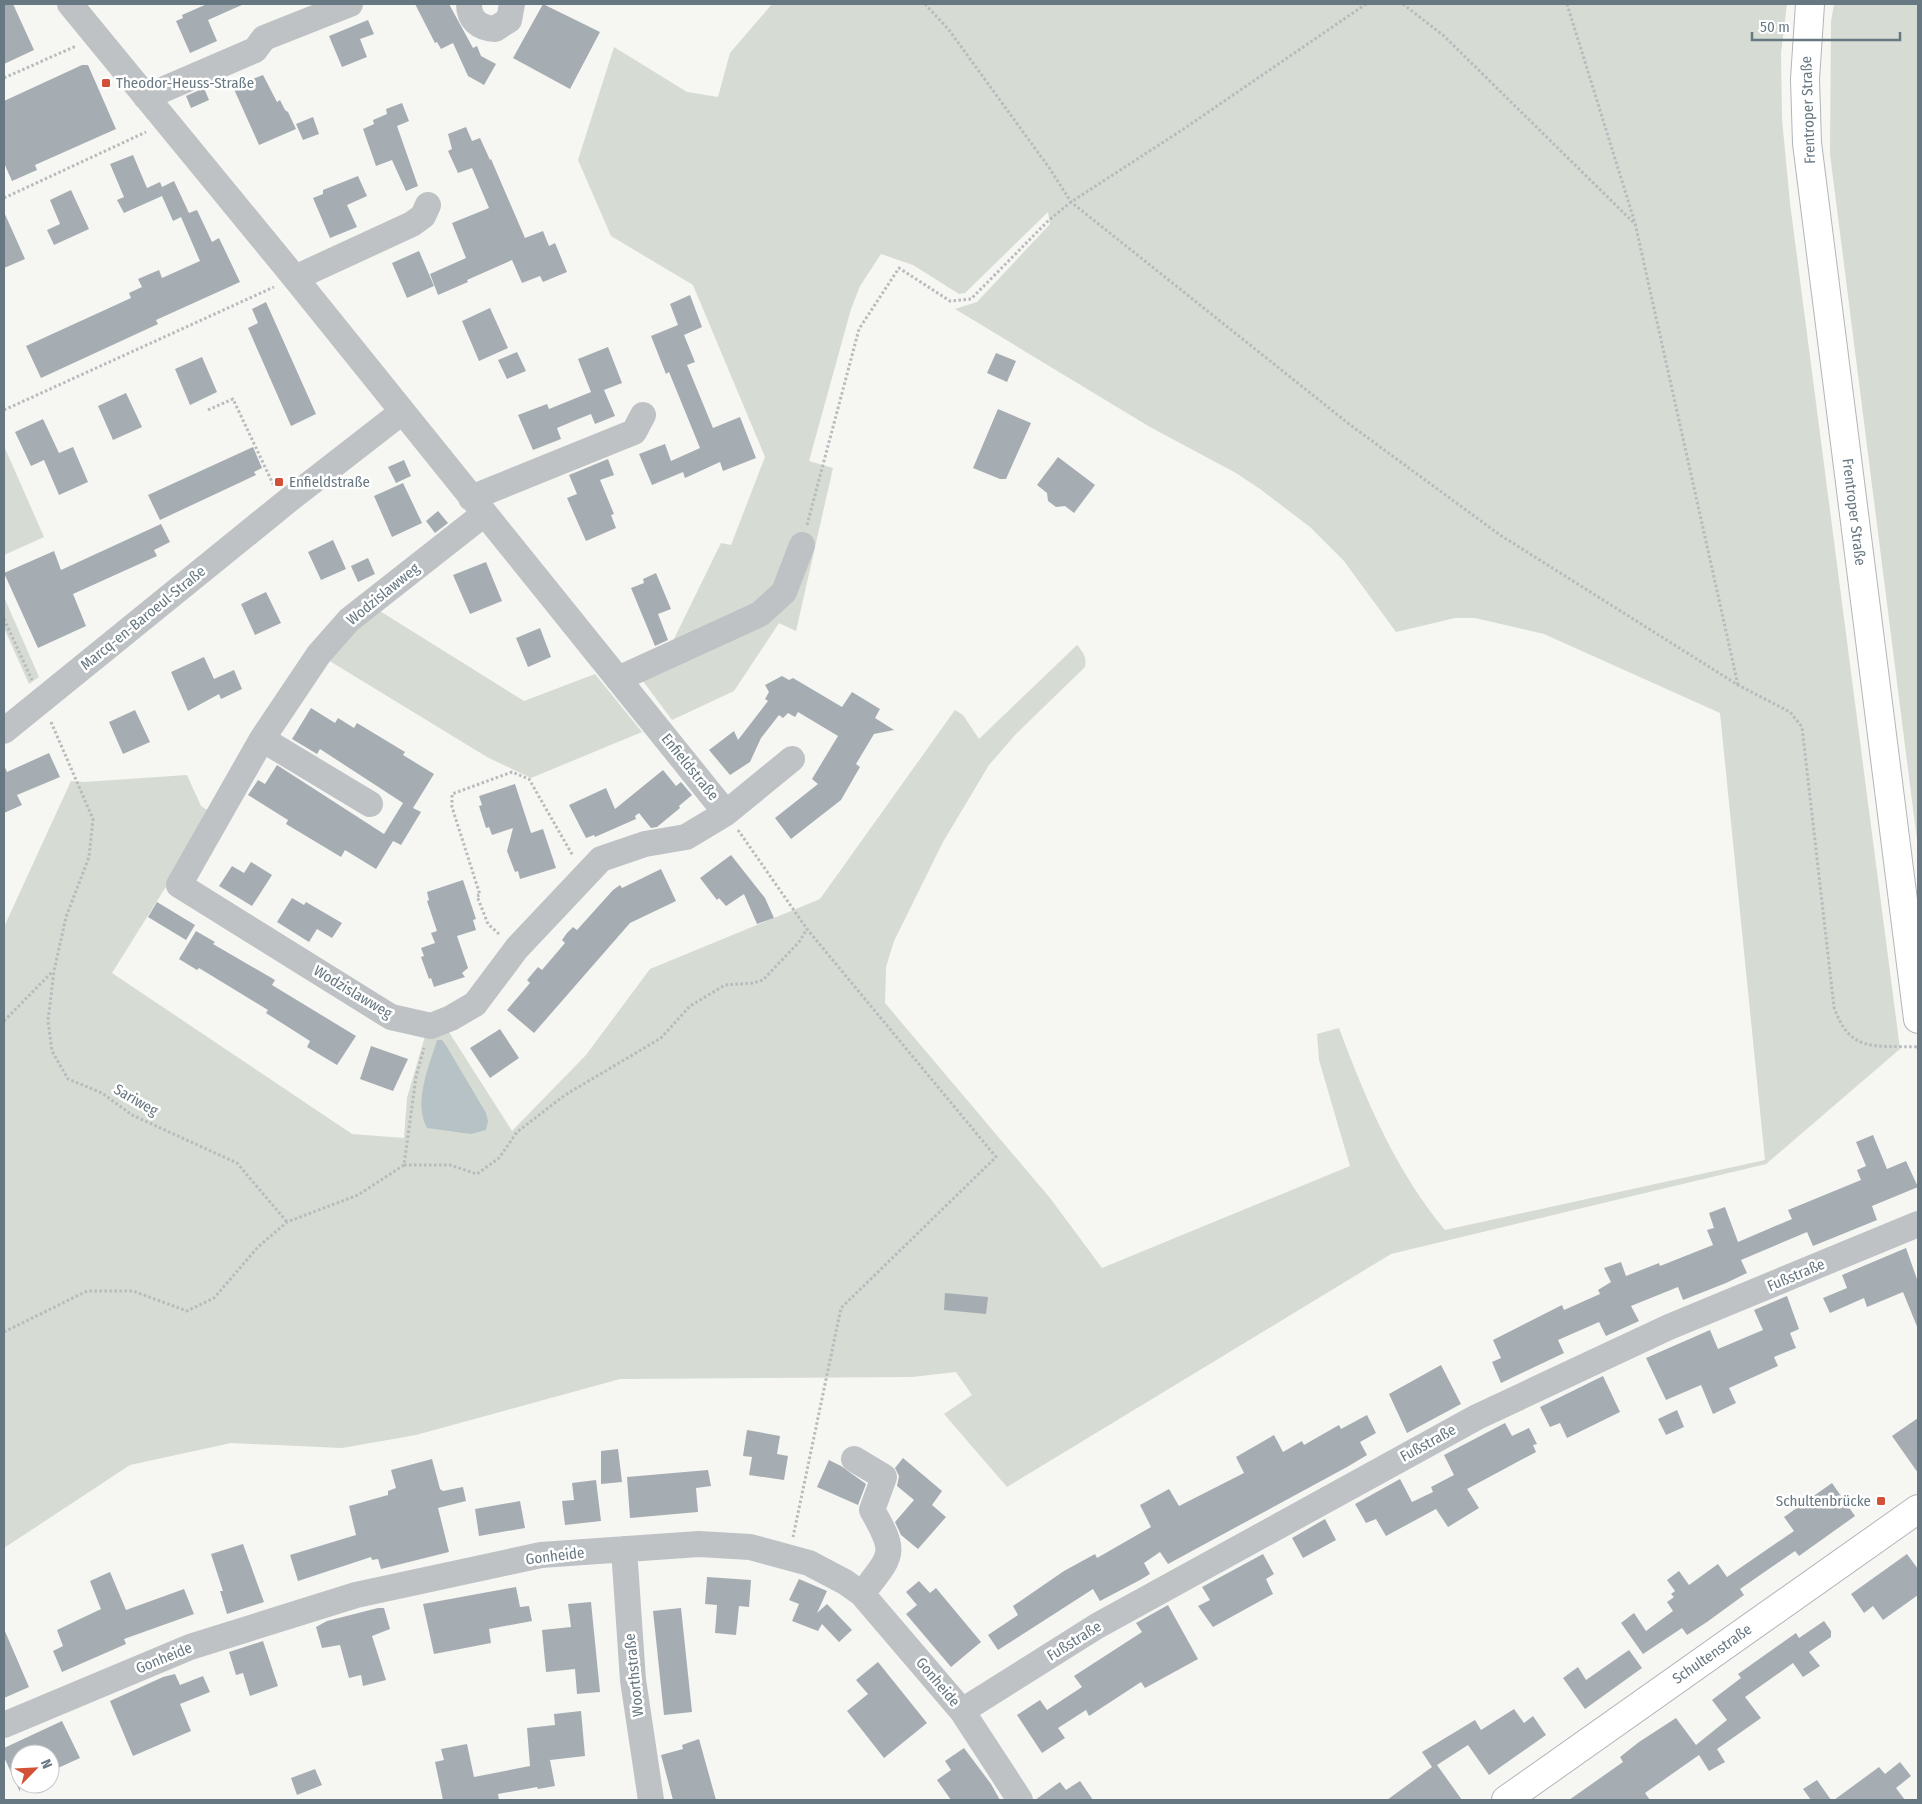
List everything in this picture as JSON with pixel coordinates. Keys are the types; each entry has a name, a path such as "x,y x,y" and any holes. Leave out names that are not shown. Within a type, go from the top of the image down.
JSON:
{"main road":[{"name":"Frentroper Straße","path":"1810,4 1805,79 1807,143 1918,1019"},
{"name":"Schultenstraße","path":"1506,1800 1918,1509"}],"street":[{"name":"Enfieldstraße","path":"70,4 295,278 726,813 792,759"},
{"path":"146,97 255,50 264,38 350,4"},
{"path":"469,4 472,19 478,25 494,29 503,26 509,20 512,4"},
{"path":"295,278 412,224 423,216 428,205"},
{"name":"Marcq-en-Baroeul-Straße","path":"4,730 283,505 402,412"},
{"path":"478,506 634,432 640,424 643,415"},
{"name":"Wodzislawweg","path":"431,1026 391,1017 179,885 262,739 319,654 350,620 478,506"},
{"path":"618,678 760,614 784,592 802,545"},
{"path":"262,739 370,804"},
{"path":"431,1026 451,1018 475,1004 517,948 601,859 645,844 686,838 726,813"},
{"name":"Fußstraße","path":"962,1711 1097,1626 1477,1417 1669,1327 1918,1224"},
{"path":"854,1459 884,1477 872,1510 889,1542 889,1552 883,1566 862,1594"},
{"name":"Gonheide","path":"4,1725 190,1647 356,1595 541,1555 699,1544 750,1548 789,1557 828,1572 862,1594 962,1711 1020,1800"},
{"name":"Woorthstraße","path":"632,1548 633,1680 651,1800"}],"path":[{"path":"924,4 949,30 1050,169 1071,202 1349,424 1500,535 1738,685 1790,712 1802,727 1834,1007 1840,1025 1849,1037 1860,1042 1918,1047"},
{"path":"802,545 825,465 859,329 899,268 950,301 971,300 1049,220 1071,202 1182,130 1366,4"},
{"path":"1403,4 1444,36 1634,224"},
{"path":"1567,4 1634,224 1738,685"},
{"path":"4,78 97,36"},
{"path":"4,198 167,123"},
{"path":"4,410 295,278"},
{"path":"208,410 233,399 283,505"},
{"name":"Sariweg","path":"4,619 93,819 89,857 66,917 54,971 48,1021 52,1051 68,1079 102,1093 132,1114 236,1163 287,1222"},
{"path":"517,948 488,924 477,896 480,895 452,807 452,794 512,772 529,779 585,876"},
{"path":"726,813 807,929 996,1157 841,1308 789,1557"},
{"path":"4,1332 87,1292 133,1291 187,1311 214,1298 258,1247 287,1222 358,1195 404,1166 450,1166 477,1174 499,1158 517,1132 565,1095 661,1038 690,1006 725,985 753,983 763,980 793,948 807,929"},
{"path":"4,1021 54,971"},
{"path":"404,1166 416,1077 431,1026"}],"shaded area":[{"path":"772,4 1787,4 1781,53 1782,119 1790,203 1900,1049 1766,1164 1391,1254 1007,1487 944,1414 972,1395 956,1372 912,1377 620,1379 416,1435 342,1448 231,1443 130,1465 4,1548 4,927 71,781 84,782 187,775 201,806 212,813 112,973 352,1134 404,1138 407,1098 426,1033 447,1029 512,1131 586,1055 650,969 820,899 955,710 963,715 979,739 1077,645 1084,655 1085,667 1016,734 989,765 943,842 894,941 886,967 885,1003 1050,1198 1102,1268 1350,1166 1319,1060 1317,1034 1339,1028 1383,1134 1411,1183 1445,1230 1765,1160 1720,713 1544,634 1475,618 1455,618 1396,632 1344,561 1310,527 1260,489 1236,473 1150,427 955,309 977,302 1050,224 1048,212 965,293 959,294 913,265 881,254 860,286 851,309 809,461 833,468 796,631 779,623 734,691 672,720 628,661 671,645 721,543 731,545 765,457 693,285 611,236 578,160 614,47 687,92 718,97 730,53"},
{"path":"1834,4 1918,4 1918,848 1830,154 1831,22"},
{"path":"4,446 44,537 4,555"},
{"path":"4,597 39,677 29,684 4,628"},
{"path":"375,608 524,701 595,674 642,732 531,778 487,757 328,660"},
{"path":"437,1040 442,1040 447,1047 486,1113 488,1121 486,1130 471,1134 427,1128 423,1118 422,1096"}],"building":[{"path":"4,4 13,4 34,50 4,64"},
{"path":"207,4 244,4 208,20 217,41 190,53 176,21 183,18 182,15"},
{"path":"415,4 449,4 473,48 477,46 481,56 496,64 484,85 468,76 453,43 441,49 437,42 435,43"},
{"path":"543,4 600,32 570,89 513,58"},
{"path":"368,20 374,34 360,39 367,57 342,67 329,36"},
{"path":"82,65 88,65 116,129 35,165 37,170 12,181 4,163 4,101"},
{"path":"263,75 277,102 280,100 296,129 259,145 233,87"},
{"path":"204,88 209,100 191,108 186,96"},
{"path":"402,103 409,121 397,126 418,186 406,191 392,160 376,166 363,129 374,124 373,120 387,114 386,109"},
{"path":"313,117 319,134 303,140 296,124"},
{"path":"466,127 472,141 480,138 525,238 543,231 549,246 555,243 567,272 543,282 540,276 522,283 512,260 438,295 430,274 466,258 452,223 489,208 472,168 458,173 448,151 452,149 448,134"},
{"path":"133,155 147,188 160,182 162,187 174,181 189,213 197,210 212,242 219,238 240,282 156,320 158,324 41,378 26,346 131,298 129,293 142,287 138,279 159,270 162,278 200,261 181,217 173,221 162,196 124,213 117,200 124,197 110,164"},
{"path":"358,176 367,196 347,205 357,227 330,238 313,198 323,194 323,190"},
{"path":"71,190 89,229 54,245 47,230 60,224 50,200"},
{"path":"4,212 25,259 4,268"},
{"path":"419,251 434,286 407,298 392,263"},
{"path":"690,295 702,327 684,335 695,362 687,365 713,428 740,417 756,458 723,471 720,462 685,478 683,472 652,485 639,454 665,444 671,461 700,448 669,372 666,374 651,336 678,325 670,304"},
{"path":"266,302 316,414 291,426 248,328 258,323 252,309"},
{"path":"490,308 508,348 479,361 462,321"},
{"path":"608,347 622,383 604,390 615,416 595,424 591,414 576,420 557,428 561,439 533,450 518,415 547,404 549,409 591,392 578,359"},
{"path":"517,352 526,371 507,379 498,360"},
{"path":"996,353 1016,361 1007,382 987,373"},
{"path":"202,357 217,392 190,405 175,369"},
{"path":"126,393 142,427 113,440 98,406"},
{"path":"998,409 1031,423 1006,479 1000,479 973,468"},
{"path":"43,419 59,453 73,447 88,482 59,495 44,460 31,466 15,432"},
{"path":"253,447 262,468 254,472 256,475 160,520 148,495"},
{"path":"1058,457 1095,485 1074,513 1065,506 1056,507 1048,501 1047,493 1037,485"},
{"path":"608,459 614,475 600,480 614,514 611,515 616,528 586,541 567,498 577,494 569,475"},
{"path":"404,460 411,476 396,483 388,467"},
{"path":"403,483 422,523 392,537 374,496"},
{"path":"438,511 448,523 435,533 426,521"},
{"path":"161,524 170,542 154,550 157,556 73,594 86,626 38,648 4,573 54,551 61,570"},
{"path":"333,540 346,569 321,580 308,552"},
{"path":"368,558 375,574 358,582 351,566"},
{"path":"486,562 502,601 470,614 453,575"},
{"path":"656,573 671,609 658,614 668,640 655,646 631,588 644,583 643,579"},
{"path":"266,592 281,623 255,635 241,604"},
{"path":"540,628 551,657 528,667 516,638"},
{"path":"204,657 214,679 234,670 242,689 221,699 219,694 188,711 171,672"},
{"path":"782,676 789,680 793,678 842,707 852,692 880,709 875,718 894,730 874,734 856,764 860,767 841,800 791,839 775,818 818,784 812,779 838,736 798,712 795,717 788,713 783,718 779,715 761,738 750,762 730,775 709,750 734,731 738,740 768,701 765,699 769,692 765,685"},
{"path":"311,708 335,723 338,718 354,728 357,723 405,752 403,755 434,774 413,808 421,812 401,845 393,841 376,869 345,850 341,857 286,824 288,820 248,795 258,780 265,784 277,765 384,834 403,803 320,749 317,754 292,739"},
{"path":"135,710 150,742 123,754 109,722"},
{"path":"49,753 60,777 17,795 22,805 4,813 4,765 7,772"},
{"path":"663,770 676,786 681,782 692,795 679,806 680,808 657,827 651,828 639,813 635,816 636,819 595,837 594,835 586,838 569,805 606,788 615,809"},
{"path":"515,784 531,833 543,829 556,868 520,879 518,871 515,872 507,851 513,828 492,835 489,827 486,828 479,806 482,805 479,796"},
{"path":"731,855 765,898 774,918 757,924 744,894 726,906 719,898 717,900 700,878"},
{"path":"251,862 272,875 252,906 219,886 232,866 244,873"},
{"path":"661,869 676,901 630,923 534,1033 507,1010 530,983 527,980 538,967 542,970 565,943 562,940 567,933 573,927 577,930 613,890 620,885 622,888"},
{"path":"463,880 476,919 473,920 476,930 457,936 468,968 462,973 465,977 434,987 421,957 424,956 421,948 435,943 431,933 437,931 427,901 429,900 427,892"},
{"path":"292,898 304,905 306,902 342,923 332,938 317,929 309,942 277,922"},
{"path":"157,902 195,925 186,940 148,917"},
{"path":"196,931 215,942 213,944 275,980 272,985 356,1036 337,1065 307,1047 310,1041 266,1013 268,1010 199,968 197,970 179,959"},
{"path":"500,1029 519,1058 490,1078 470,1048"},
{"path":"371,1046 408,1059 393,1091 360,1079"},
{"path":"1873,1135 1887,1169 1906,1161 1918,1187 1872,1206 1877,1220 1813,1246 1807,1232 1741,1260 1747,1273 1726,1283 1683,1300 1678,1287 1631,1306 1639,1321 1606,1336 1599,1322 1558,1340 1564,1353 1501,1383 1492,1362 1501,1358 1493,1340 1562,1305 1564,1310 1600,1294 1598,1290 1611,1282 1604,1268 1621,1262 1626,1276 1659,1263 1660,1266 1713,1245 1707,1230 1714,1228 1709,1213 1725,1207 1738,1242 1792,1219 1788,1210 1861,1180 1857,1170 1866,1166 1856,1142"},
{"path":"1906,1248 1918,1282 1918,1329 1903,1292 1867,1307 1864,1298 1830,1313 1823,1298 1847,1288 1842,1275"},
{"path":"945,1293 988,1297 986,1314 944,1310"},
{"path":"1787,1296 1799,1329 1790,1333 1796,1348 1774,1357 1778,1366 1729,1388 1736,1403 1713,1414 1701,1385 1666,1400 1646,1358 1710,1330 1718,1349 1763,1330 1754,1310"},
{"path":"1441,1365 1461,1404 1407,1433 1389,1394"},
{"path":"1603,1376 1620,1412 1567,1438 1560,1423 1550,1427 1540,1407"},
{"path":"1677,1410 1684,1427 1666,1435 1658,1419"},
{"path":"1367,1415 1376,1433 1360,1442 1367,1455 1347,1467 1168,1564 1160,1552 1144,1563 1150,1574 1100,1601 1093,1589 998,1650 988,1635 1018,1615 1013,1606 1064,1571 1095,1554 1097,1558 1151,1527 1140,1505 1169,1489 1179,1506 1244,1473 1236,1457 1274,1435 1283,1452 1302,1441 1304,1445 1339,1425 1341,1429"},
{"path":"1918,1418 1918,1473 1892,1436"},
{"path":"1505,1423 1512,1436 1529,1428 1537,1444 1533,1445 1536,1452 1467,1489 1479,1508 1448,1527 1436,1509 1386,1536 1376,1519 1366,1523 1355,1504 1400,1479 1412,1502 1433,1492 1431,1487 1454,1475 1444,1455"},
{"path":"747,1430 780,1436 777,1454 788,1456 784,1480 749,1475 752,1457 743,1456"},
{"path":"618,1449 622,1482 601,1484 601,1451"},
{"path":"903,1458 942,1491 932,1505 946,1517 918,1549 901,1535 895,1522 914,1500 897,1486 899,1476 895,1468"},
{"path":"432,1459 440,1489 443,1491 463,1487 466,1501 438,1508 449,1552 381,1569 378,1559 372,1560 371,1557 298,1581 290,1555 356,1535 349,1506 388,1495 388,1491 396,1488 391,1470"},
{"path":"829,1460 866,1484 858,1505 817,1487"},
{"path":"708,1470 711,1486 696,1488 698,1512 630,1518 627,1477"},
{"path":"596,1480 601,1521 565,1525 562,1501 574,1500 572,1483"},
{"path":"1832,1483 1855,1516 1799,1556 1795,1551 1740,1589 1744,1595 1707,1622 1687,1635 1682,1628 1643,1654 1621,1623 1634,1613 1646,1631 1673,1611 1667,1602 1674,1597 1671,1594 1675,1591 1667,1580 1679,1571 1689,1585 1718,1564 1727,1577 1794,1531 1784,1517"},
{"path":"520,1501 525,1528 479,1536 475,1509"},
{"path":"1325,1519 1336,1540 1303,1558 1292,1538"},
{"path":"243,1544 264,1602 227,1614 220,1591 223,1591 211,1554"},
{"path":"1263,1554 1274,1574 1266,1579 1273,1594 1213,1627 1198,1606 1210,1600 1202,1587"},
{"path":"1907,1554 1918,1569 1918,1595 1883,1620 1873,1606 1864,1613 1851,1594"},
{"path":"110,1572 126,1610 184,1589 194,1614 124,1639 126,1644 62,1672 53,1651 63,1646 57,1630 101,1609 90,1581"},
{"path":"707,1577 751,1580 749,1607 739,1606 736,1635 715,1633 717,1605 705,1604"},
{"path":"799,1579 827,1591 817,1613 827,1604 852,1630 839,1642 822,1624 818,1631 792,1621 799,1604 789,1600"},
{"path":"919,1581 930,1593 936,1588 981,1642 951,1667 906,1614 917,1605 906,1592"},
{"path":"516,1587 520,1607 529,1606 532,1621 489,1629 491,1643 434,1654 423,1604"},
{"path":"591,1602 600,1692 577,1694 575,1669 546,1672 542,1630 571,1627 568,1604"},
{"path":"1168,1605 1198,1659 1145,1688 1141,1682 1089,1716 1086,1710 1058,1728 1065,1738 1042,1753 1017,1715 1040,1700 1047,1710 1082,1687 1074,1676 1142,1632 1136,1623"},
{"path":"384,1608 390,1629 372,1636 386,1680 363,1686 361,1675 349,1678 340,1645 322,1648 316,1627 327,1621"},
{"path":"681,1608 692,1712 664,1715 653,1611"},
{"path":"1824,1621 1831,1631 1831,1637 1809,1652 1820,1666 1803,1677 1793,1663 1745,1697 1761,1718 1717,1749 1725,1762 1709,1771 1699,1755 1645,1793 1650,1800 1569,1800 1623,1762 1620,1757 1639,1742 1676,1718 1696,1745 1727,1720 1712,1700 1741,1678 1738,1674 1796,1633 1799,1638"},
{"path":"4,1629 29,1687 4,1698"},
{"path":"263,1641 278,1686 250,1696 243,1673 236,1675 229,1652"},
{"path":"1629,1650 1642,1668 1585,1709 1563,1678 1578,1667 1586,1680"},
{"path":"878,1662 927,1723 884,1758 847,1711 868,1694 856,1680"},
{"path":"175,1674 180,1685 203,1676 210,1692 180,1704 191,1731 133,1756 110,1701 163,1677"},
{"path":"1514,1709 1524,1723 1533,1716 1546,1735 1489,1775 1468,1745 1437,1765 1462,1800 1387,1800 1432,1767 1422,1752 1475,1720 1481,1730"},
{"path":"581,1711 585,1756 550,1760 555,1786 538,1789 537,1787 498,1794 499,1800 443,1800 435,1762 444,1760 441,1749 467,1744 474,1777 530,1766 527,1728 555,1725 554,1714"},
{"path":"62,1721 80,1758 60,1767 60,1744 13,1744"},
{"path":"699,1739 716,1800 673,1800 661,1755 683,1749 682,1745"},
{"path":"10,1745 10,1770 4,1757 4,1748"},
{"path":"964,1748 991,1784 1000,1800 951,1800 937,1780 951,1770 945,1761"},
{"path":"1900,1762 1911,1776 1896,1788 1905,1800 1834,1800 1879,1767 1885,1774"},
{"path":"315,1769 322,1785 297,1795 291,1778"},
{"path":"1817,1780 1831,1800 1811,1800 1803,1789"},
{"path":"1080,1781 1093,1800 1035,1800 1060,1782 1066,1790"}],"place":[{"name":"Theodor-Heuss-Straße","path":"106,83"},
{"name":"Enfieldstraße","path":"279,482"},
{"name":"Schultenbrücke","path":"1881,1501"}]}
